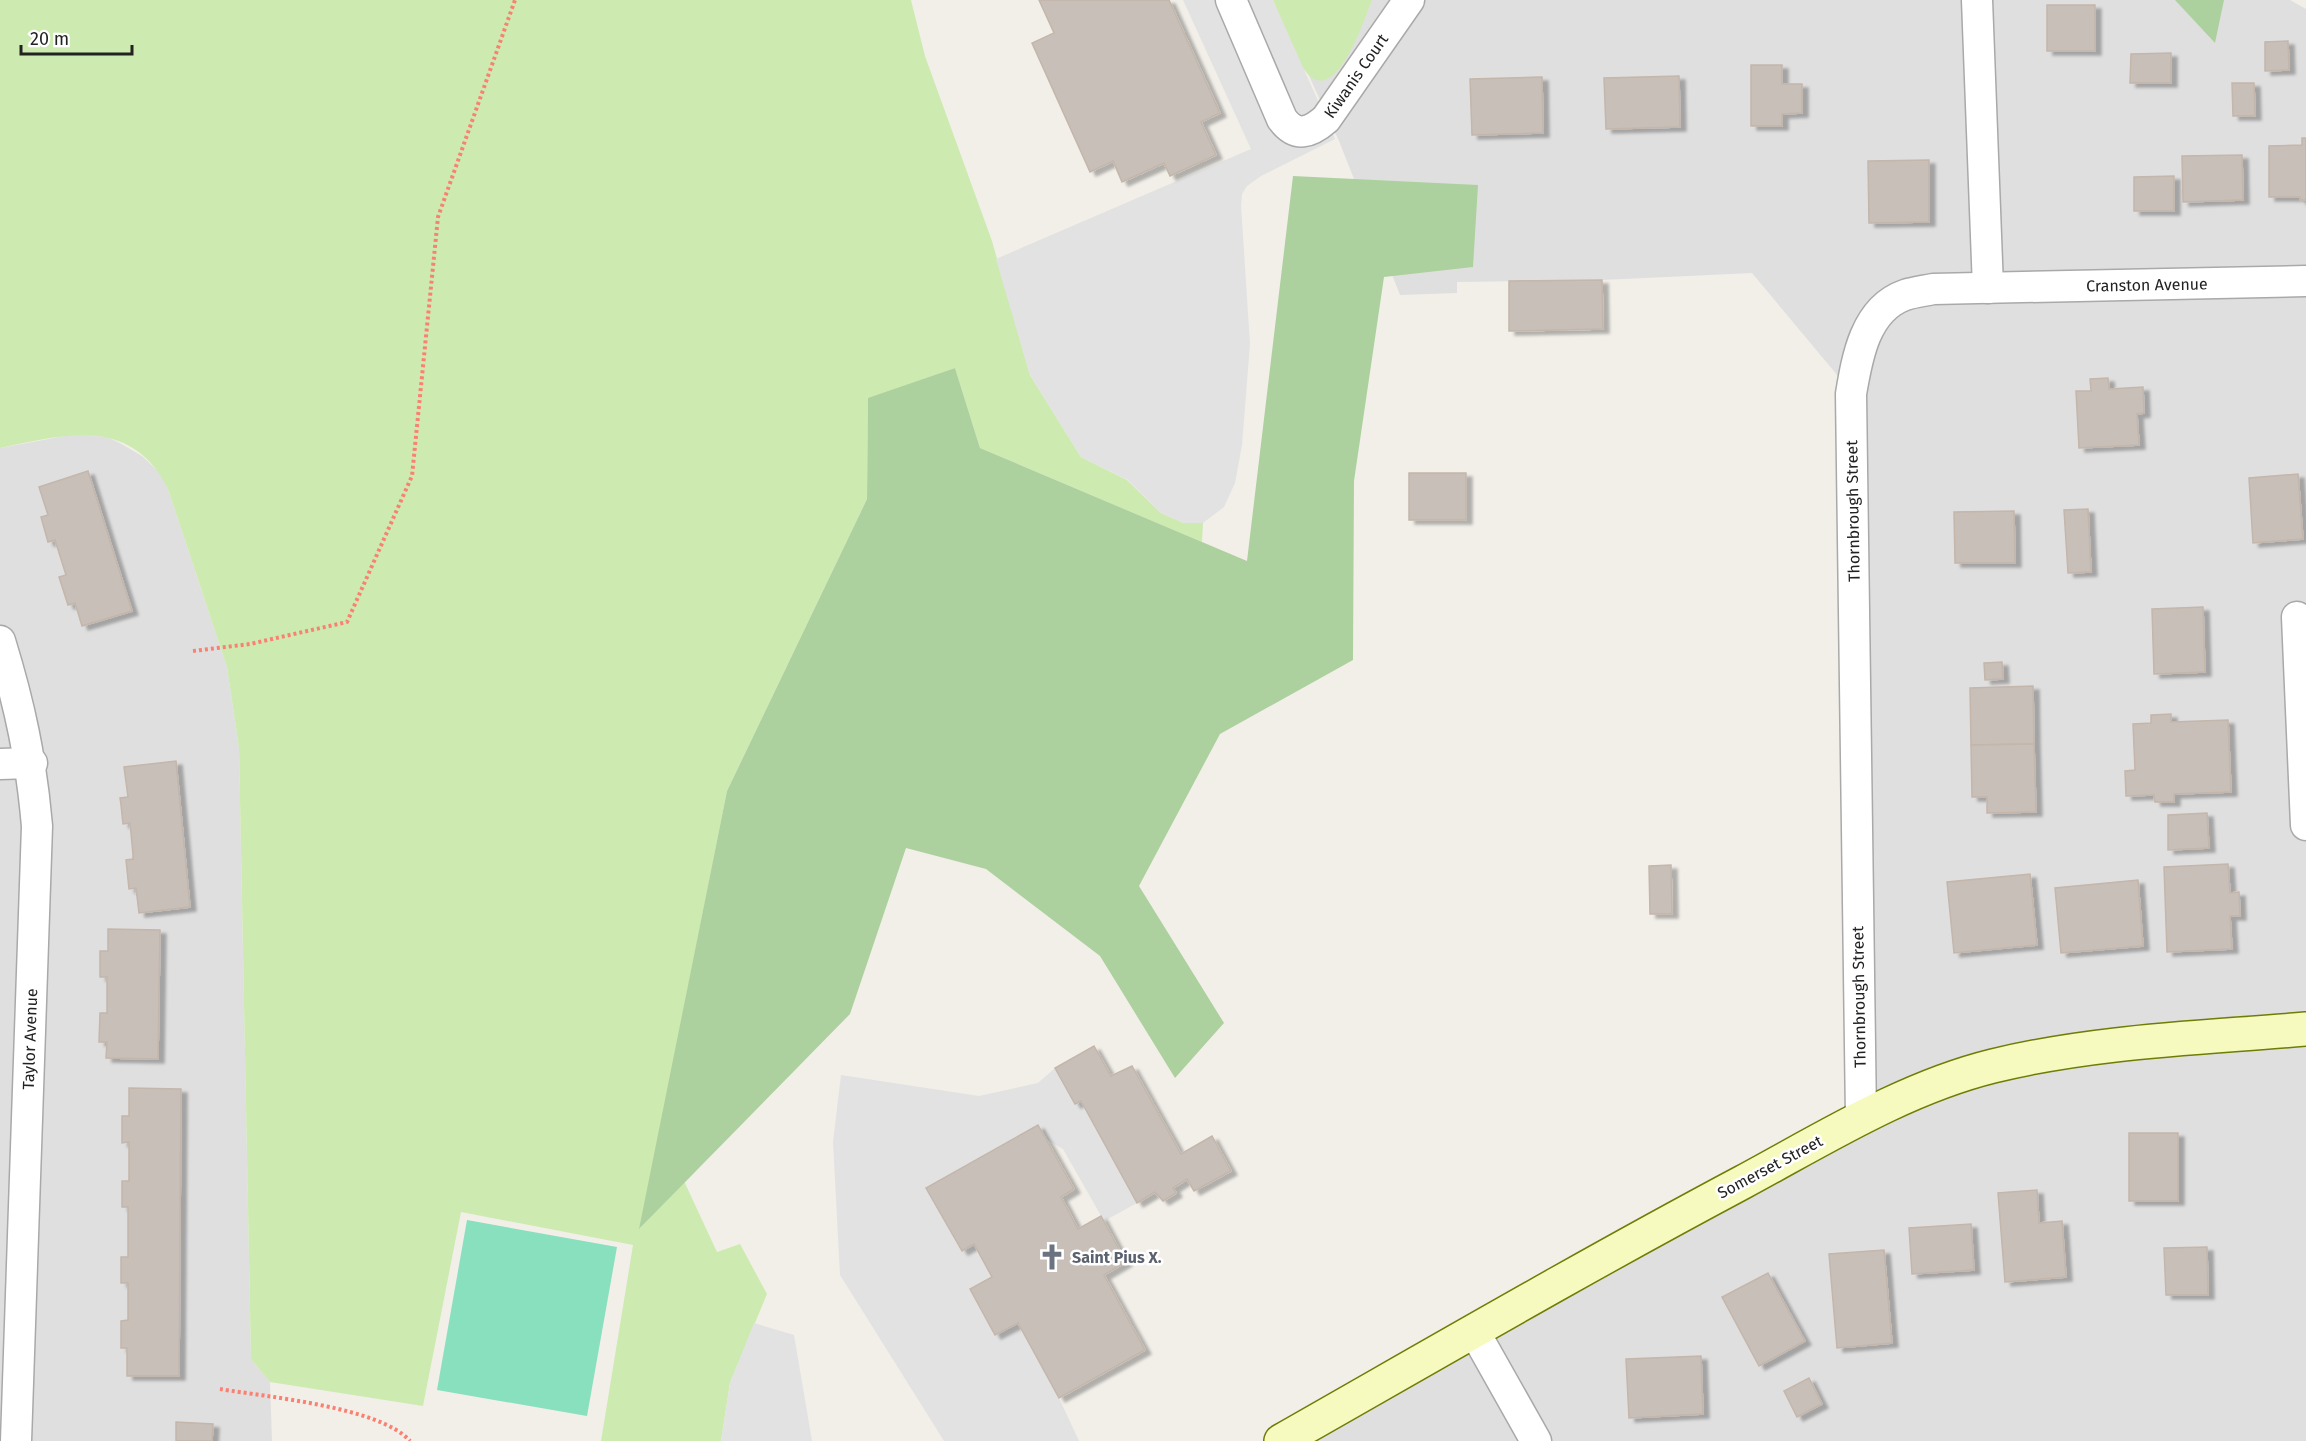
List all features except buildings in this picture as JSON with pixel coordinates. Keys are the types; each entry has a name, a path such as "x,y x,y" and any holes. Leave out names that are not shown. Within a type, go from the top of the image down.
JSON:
{"main road":[{"name":"Somerset Street","path":"1281,1441 1624,1245 1861,1119 1932,1085 1992,1066 2112,1045 2306,1029"}],"street":[{"name":"Kiwanis Court","path":"1231,0 1282,119 1289,129 1298,133 1317,127 1326,119 1409,0"},
{"path":"1977,0 1988,288"},
{"name":"Cranston Avenue","path":"1988,288 2306,281"},
{"name":"Thornbrough Street","path":"1861,1119 1851,394 1856,359 1868,331 1889,304 1905,295 1934,289 1988,288"},
{"path":"2297,616 2306,825"},
{"name":"Taylor Avenue","path":"0,641 32,763 37,826 16,1441"},
{"path":"0,764 32,763"},
{"path":"1474,1331 1536,1441"}],"path":[{"path":"193,651 250,644 347,622 412,476 438,217 515,0"},
{"path":"220,1389 362,1414 400,1430 410,1441"}],"shaded area":[{"path":"1183,0 1273,0 1335,139 1261,176 1247,186 1242,194 1250,344 1242,445 1235,483 1224,507 1203,523 1184,523 1161,513 1128,480 1081,457 1030,375 996,259 1251,149"},
{"path":"1274,0 2290,0 2306,9 2306,1441 1281,1441 1861,1118 1853,394 1752,273 1602,280 1457,282 1457,293 1400,295 1339,141"},
{"path":"75,434 107,437 118,442 142,456 161,474 227,667 239,748 251,1359 270,1382 272,1441 0,1441 0,448"},
{"path":"1055,1068 1075,1104 1081,1101 1137,1203 1104,1221 1063,1149 1047,1140 1038,1126 926,1188 961,1251 974,1244 992,1277 971,1289 995,1335 1018,1323 1059,1398 1079,1441 944,1441 840,1275 833,1142 841,1075 979,1096 1038,1083"},
{"path":"754,1323 794,1335 812,1441 721,1441 730,1383"}],"green space":[{"path":"0,0 911,0 925,56 992,241 1030,375 1081,457 1127,480 1161,513 1184,523 1203,523 1202,542 980,448 955,368 868,399 867,499 727,791 640,1228 684,1181 717,1252 740,1244 767,1294 730,1383 721,1441 601,1441 633,1245 461,1212 423,1406 270,1382 251,1359 239,748 227,667 168,489 153,465 135,450 115,440 94,436 48,439 0,448"},
{"path":"1273,0 1372,0 1348,56 1328,79 1317,80 1301,66"},
{"path":"2175,0 2224,0 2215,43"},
{"path":"1293,176 1478,185 1473,267 1384,277 1354,481 1353,660 1220,734 1139,886 1224,1023 1175,1078 1100,956 986,869 906,848 850,1014 639,1229 727,791 867,499 868,398 955,368 980,448 1247,561"},
{"path":"467,1220 617,1247 587,1416 437,1390"}],"place":[{"name":"Saint Pius X.","path":"1052,1257"}]}
